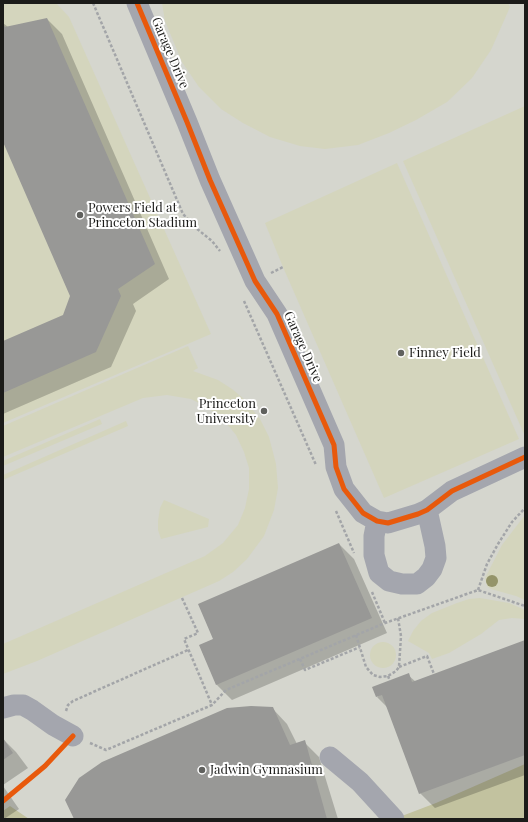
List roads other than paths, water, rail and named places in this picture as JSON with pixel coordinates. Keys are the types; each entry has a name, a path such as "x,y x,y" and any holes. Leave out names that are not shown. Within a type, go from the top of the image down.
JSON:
{"street":[{"name":"Garage Drive","path":"137,3 210,180 255,281 277,314 334,445 336,467 344,489 363,513 377,521"},
{"path":"428,510 436,558 432,569 426,577 417,584 402,584 389,581 378,573 374,555 374,536 377,521 388,523 428,510 452,491 525,457"},
{"path":"3,708 14,705 23,705 73,736"},
{"path":"330,757 360,782 394,819"}],"place":[{"name":"Powers Field at Princeton Stadium","path":"80,215"},
{"name":"Finney Field","path":"401,353"},
{"name":"Princeton University","path":"264,411"},
{"name":"Jadwin Gymnasium","path":"202,770"}]}
